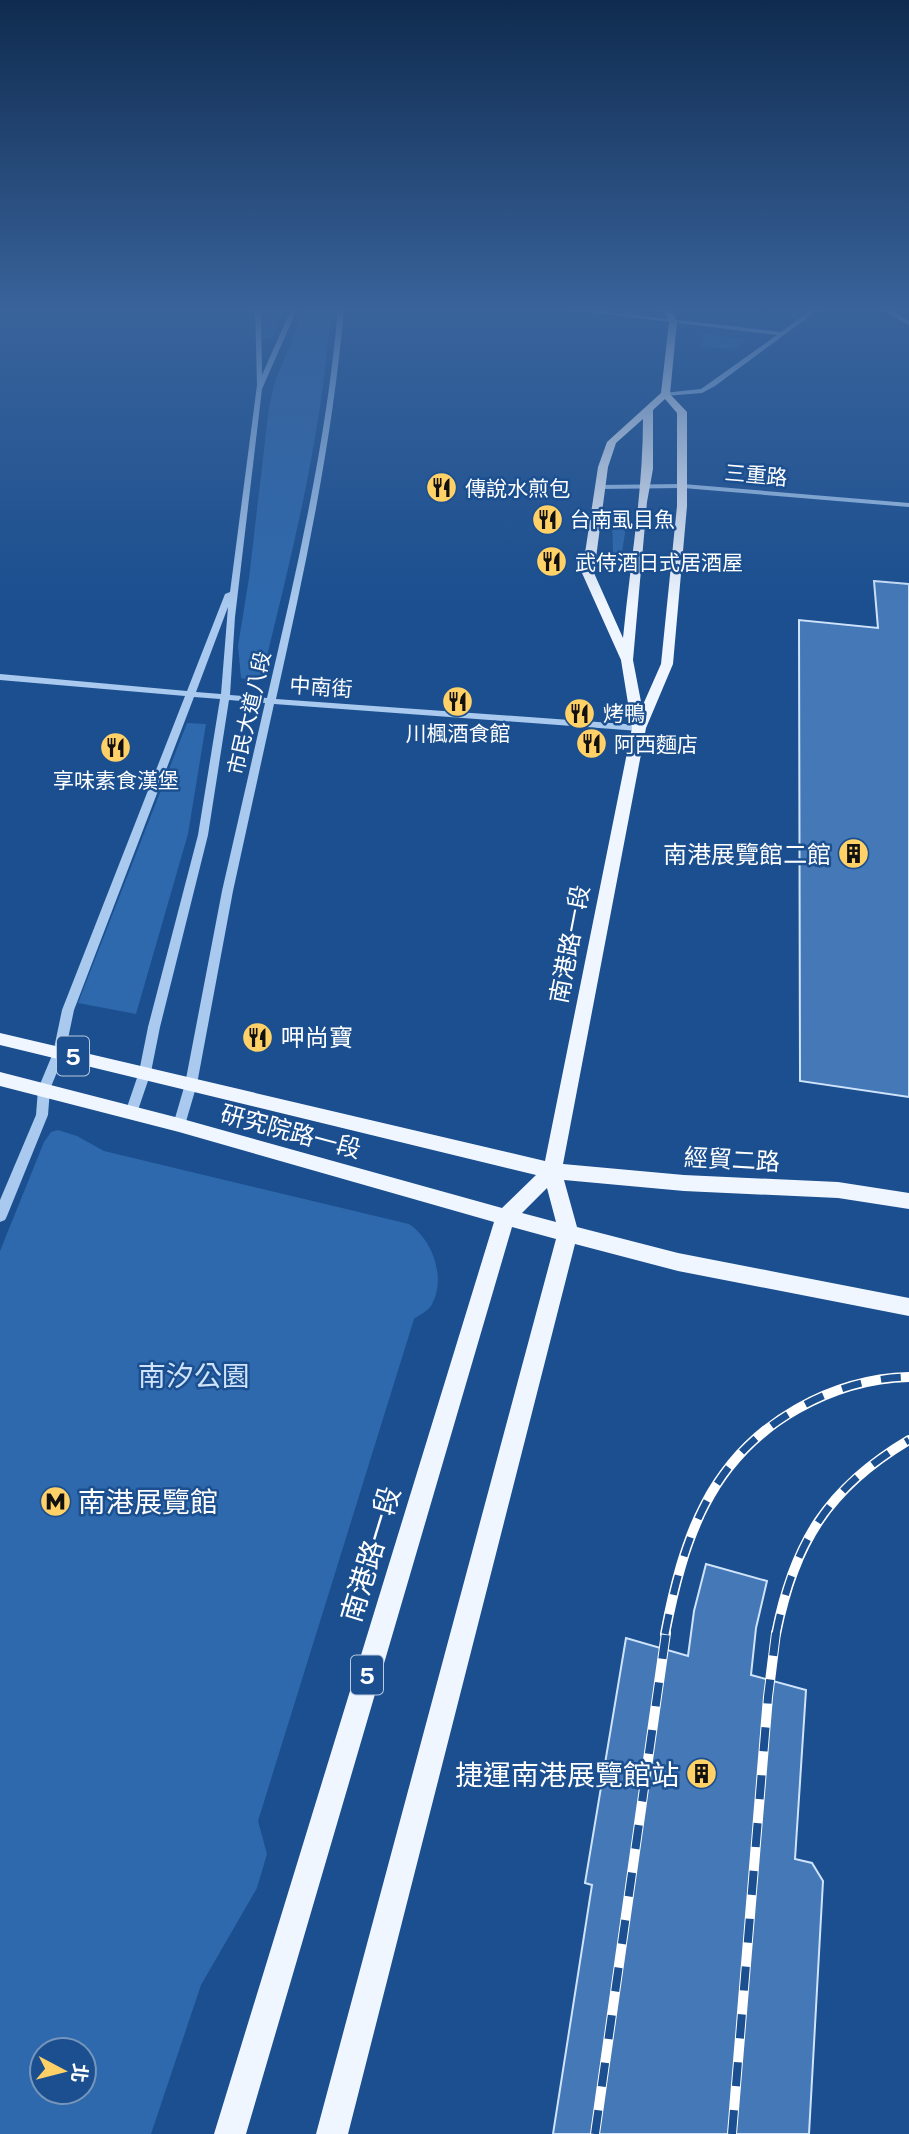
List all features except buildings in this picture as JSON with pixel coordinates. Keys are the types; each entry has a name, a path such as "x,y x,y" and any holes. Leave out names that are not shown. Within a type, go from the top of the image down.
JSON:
{"main road":[{"path":"627,660 587,573 603,467 612,442 652,407"},
{"name":"南港路一段","path":"332,2134 568,1231 552,1171 639,728 667,664 683,486 681,412 676,407"},
{"name":"南港路一段","path":"639,728 627,660 648,470 648,410"},
{"name":"研究院路一段","path":"0,1039 552,1171"},
{"name":"研究院路一段","path":"0,1079 179,1125 505,1217 568,1231"},
{"name":"南港路一段","path":"230,2134 505,1217 552,1171"},
{"name":"經貿二路","path":"552,1171 684,1183 838,1190 909,1200"},
{"path":"568,1231 678,1262 909,1307"}],"street":[{"name":"市民大道八段","path":"131,1113 145,1072 203,835 225,696 257,407"},
{"name":"市民大道八段","path":"179,1125 191,1084 270,701 298,591 326,454 332,407"},
{"name":"三重路","path":"600,487 683,486 909,505"},
{"path":"0,1216 42,1115 44,1089 60,1053 68,1010 237,573"},
{"name":"中南街","path":"0,677 270,701 639,728"}],"green space":[{"path":"269,407 320,407 297,531 265,664 261,679 251,681 241,678 238,646 249,578"},
{"path":"612,508 629,509 619,570 613,555"},
{"path":"187,723 206,724 188,834 136,1014 78,1003"},
{"name":"南汐公園","path":"58,1130 77,1136 104,1151 409,1224 431,1250 437,1272 438,1284 431,1306 414,1319 258,1821 267,1854 257,1888 201,1985 151,2134 0,2134 0,1251 44,1142 51,1132"}],"railway":[{"path":"665,1634 672,1599 691,1535 721,1477 742,1452 767,1429 797,1409 824,1396 865,1382 909,1377"},
{"path":"776,1634 793,1572 819,1521 836,1498 857,1478 909,1440"},
{"path":"595,2134 666,1633"},
{"path":"732,2134 768,1697 776,1633"}],"place":[{"name":"傳說水煎包","path":"442,488"},
{"name":"台南虱目魚","path":"547,519"},
{"name":"武侍酒日式居酒屋","path":"552,562"},
{"name":"川楓酒食館","path":"458,701"},
{"name":"烤鴨","path":"580,713"},
{"name":"阿西麵店","path":"591,744"},
{"name":"享味素食漢堡","path":"116,748"},
{"name":"南港展覽館二館","path":"854,854"},
{"name":"呷尚寶","path":"258,1037"},
{"name":"南港展覽館","path":"55,1501"},
{"name":"捷運南港展覽館站","path":"702,1774"}]}
